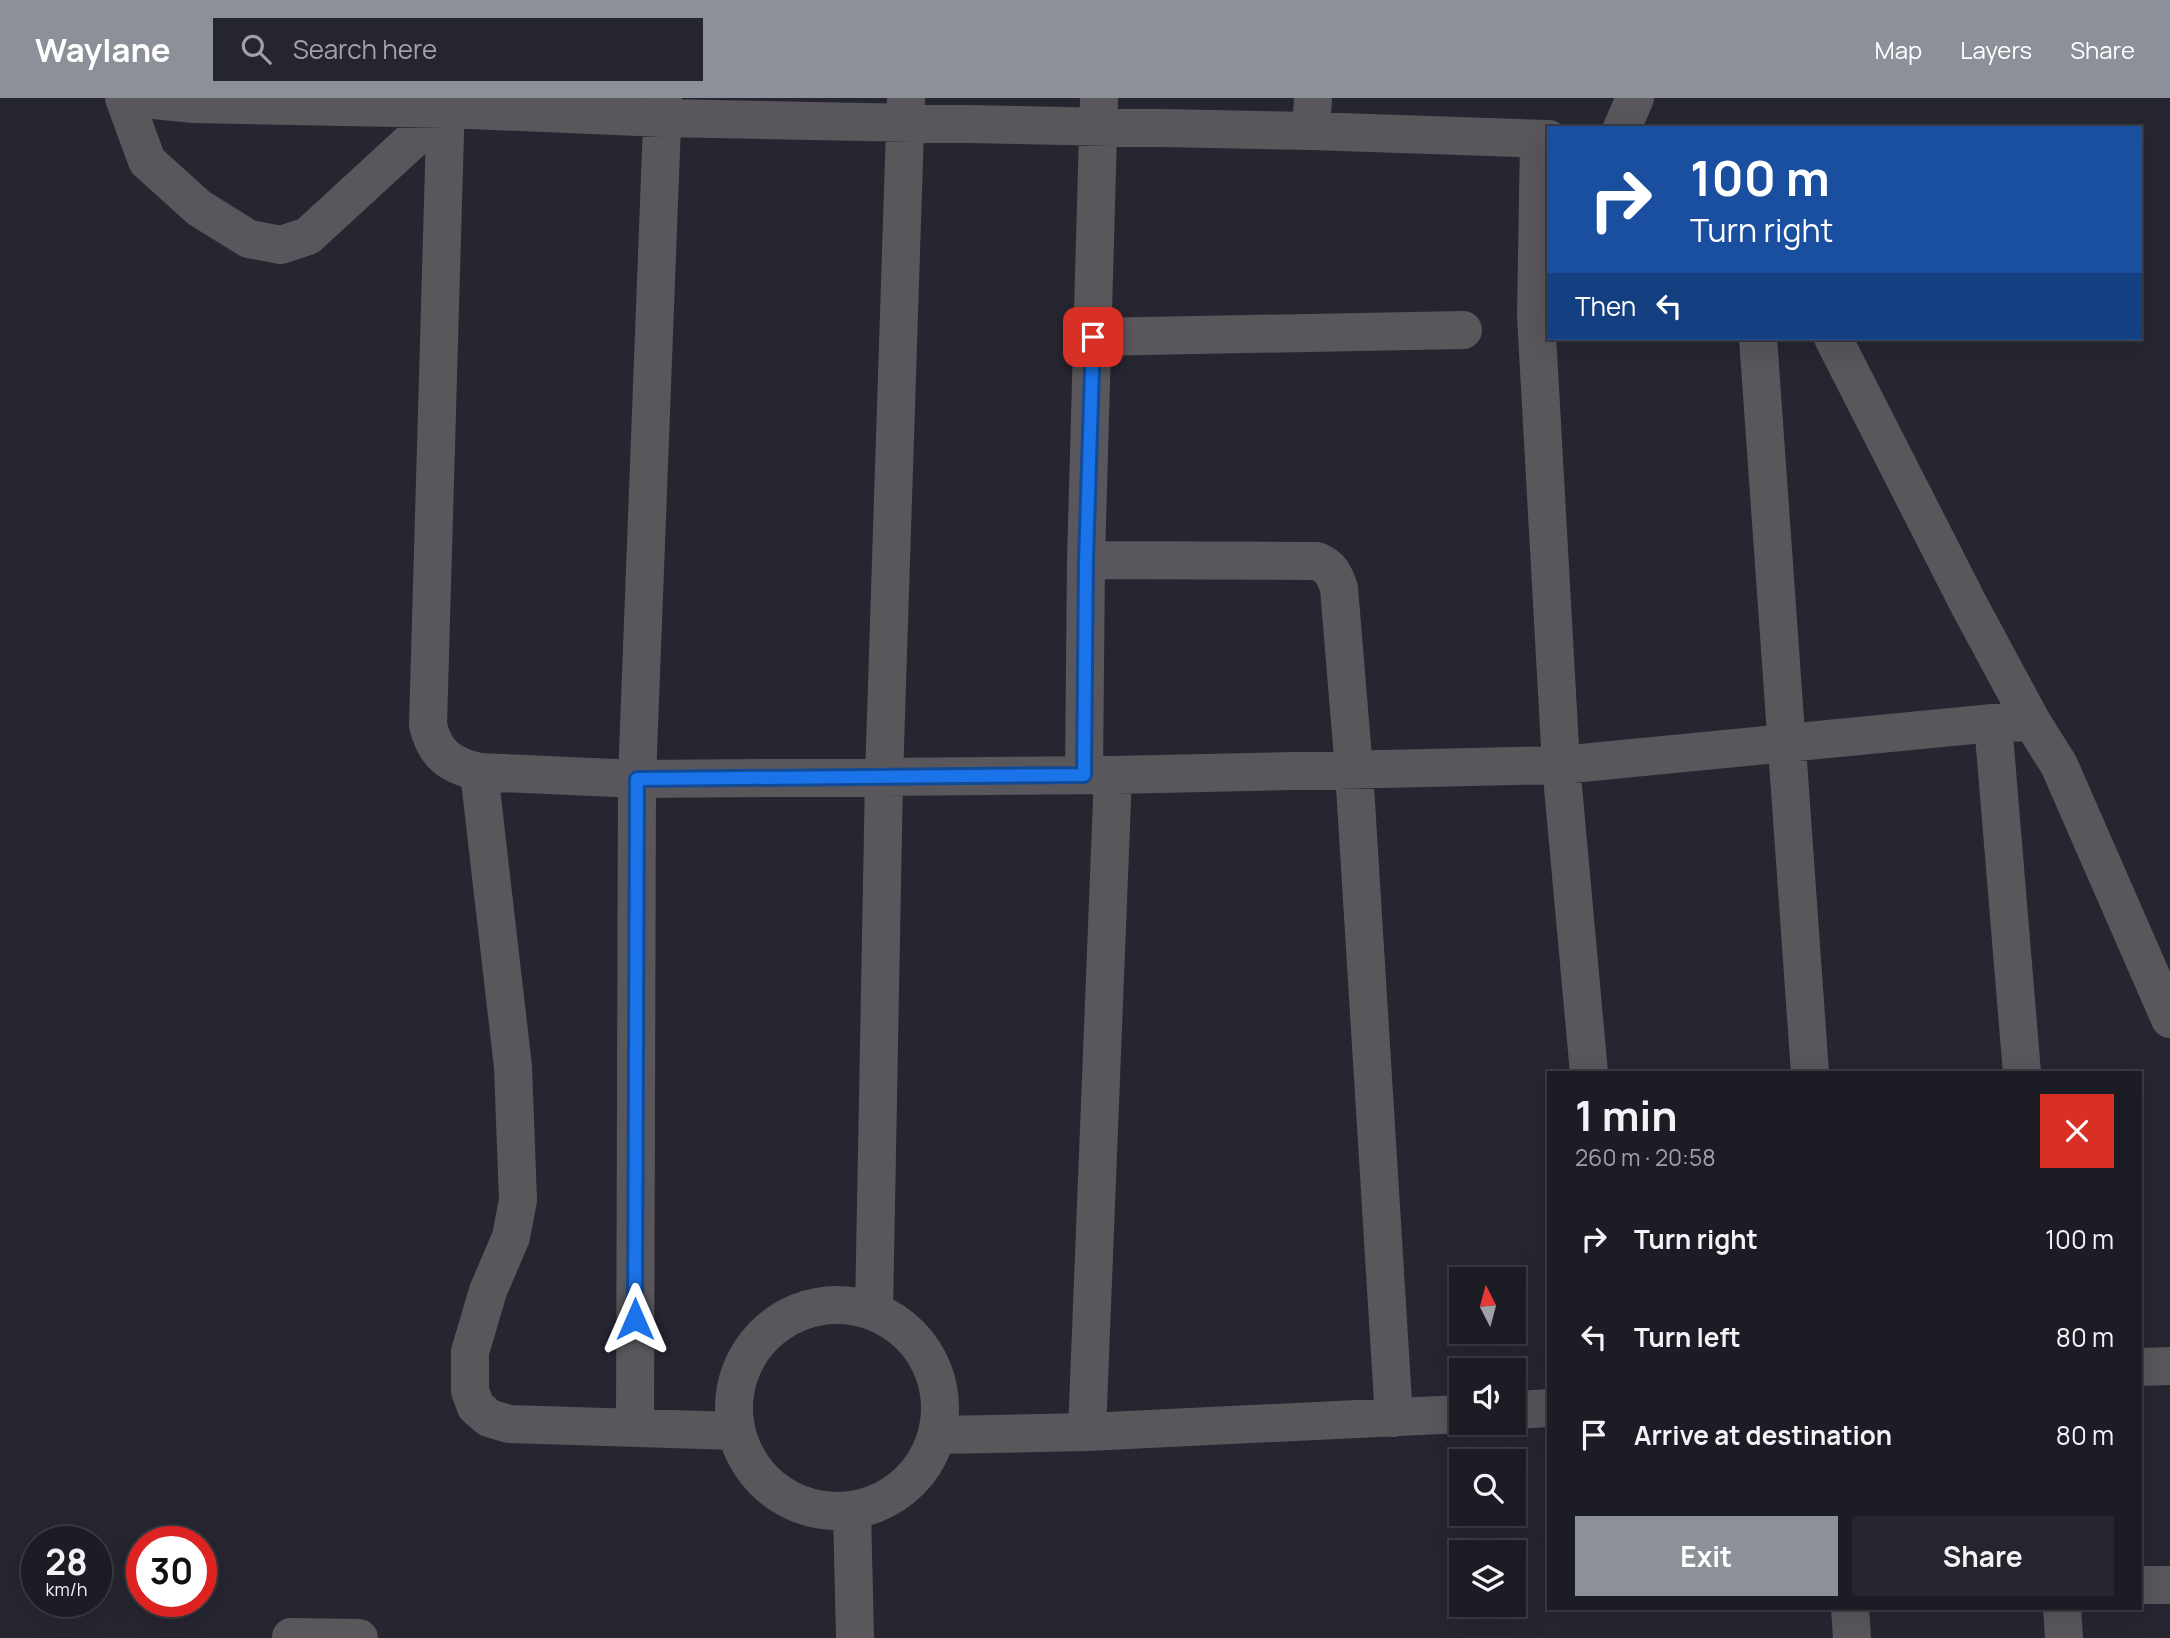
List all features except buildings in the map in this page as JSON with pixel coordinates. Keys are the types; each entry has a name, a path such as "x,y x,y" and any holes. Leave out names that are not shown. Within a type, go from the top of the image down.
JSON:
{"street":[{"path":"124,98 147,160 199,208 249,239 281,245 308,236 446,103"},
{"path":"134,98 194,104 446,103 663,108 1312,114 1544,139 1536,316 1560,765 1589,1071"},
{"path":"1623,126 1634,98"},
{"path":"446,103 428,724 436,748 447,762 479,772 637,779 1099,775 1560,765 1993,723 2032,722"},
{"path":"635,1427 637,779 663,108"},
{"path":"874,1312 884,777 905,110"},
{"path":"1087,1432 1099,775 1086,560 1099,112"},
{"path":"1093,337 1462,330"},
{"path":"1758,340 1810,1071"},
{"path":"1834,340 2032,722 2059,765 2170,1019"},
{"path":"1086,560 1297,559 1317,561 1334,572 1339,588 1354,770 1394,1418"},
{"path":"1993,723 2022,1071"},
{"path":"479,772 513,1067 518,1200 511,1237 488,1291 470,1352 470,1391 475,1407 489,1419 509,1424 736,1431"},
{"path":"858,1305 896,1321 924,1350 940,1387 940,1428 924,1465 896,1494 852,1510 817,1510 779,1494 750,1465 736,1431 735,1387 751,1350 779,1321 817,1306 858,1305"},
{"path":"2142,1367 2170,1366"},
{"path":"1526,1409 1547,1408"},
{"path":"937,1435 1087,1432 1449,1415"},
{"path":"852,1510 855,1638"},
{"path":"2142,1585 2170,1585"},
{"path":"1850,1610 1852,1638"},
{"path":"2062,1610 2064,1638"},
{"path":"291,1637 359,1638"}],"route":[{"path":"635,1319 637,779 1084,775 1086,560 1093,337"}]}
